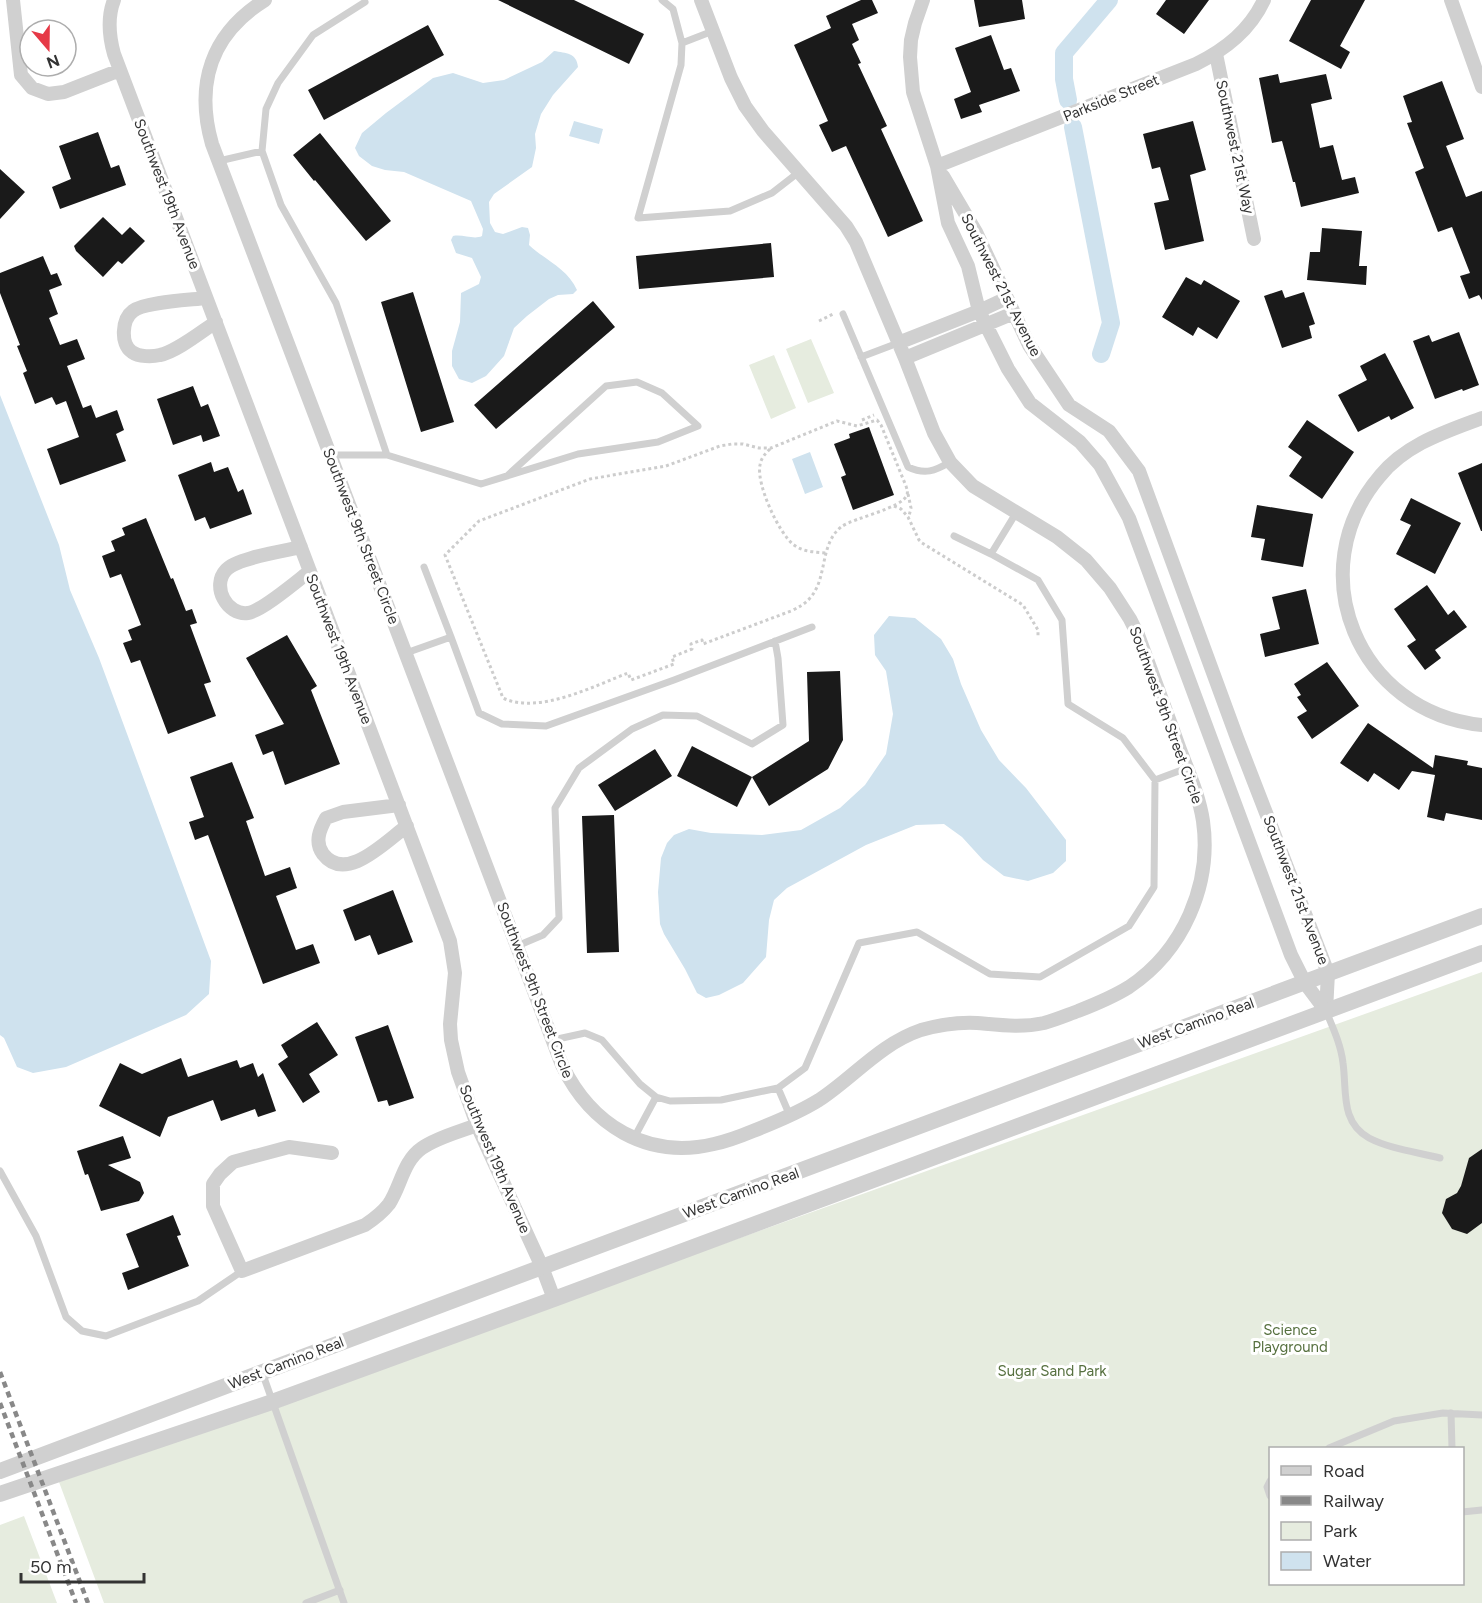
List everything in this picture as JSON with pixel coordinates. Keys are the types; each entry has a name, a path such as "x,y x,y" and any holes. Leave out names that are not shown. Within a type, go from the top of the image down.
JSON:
{"street":[{"path":"13,0 21,75 32,88 48,94 64,92 120,70"},
{"name":"Southwest 19th Avenue","path":"114,0 109,20 109,38 120,70 450,941 455,974 450,1024 458,1072 477,1125 542,1267 554,1299"},
{"name":"Southwest 9th Street Circle","path":"265,0 248,11 227,34 218,47 207,77 205,93 207,125 219,161 562,1065 579,1095 602,1119 616,1129 634,1138 664,1146 698,1147 730,1140 790,1116 819,1100 886,1046 911,1034 954,1023 1010,1026 1044,1022 1115,996 1144,976 1176,941 1191,913 1201,882 1204,835 1199,803 1187,768 1138,635 1120,603 1098,573 1079,554 1057,537 973,486 950,462 934,433 856,242 846,226 763,131 745,106 731,78 701,0"},
{"name":"Southwest 21st Avenue","path":"923,0 911,40 910,75 918,109 938,166 948,223 968,266 979,311 1008,369 1030,403 1080,442 1100,465 1130,518 1291,955 1305,982 1326,1011"},
{"name":"Parkside Street","path":"938,166 1186,68 1215,54 1244,30 1264,0"},
{"path":"1451,0 1482,87"},
{"name":"Southwest 21st Way","path":"1215,54 1254,239"},
{"name":"Southwest 21st Avenue","path":"938,166 976,232 1029,345 1069,405 1109,431 1139,471 1237,738 1328,973 1326,1011"},
{"path":"206,298 153,304 134,310 125,321 124,334 127,347 133,353 160,356 216,322"},
{"path":"898,343 1007,298"},
{"path":"905,358 1014,313"},
{"path":"1482,418 1425,441 1409,450 1382,474 1366,495 1353,520 1344,554 1343,572 1346,608 1352,626 1368,658 1378,672 1391,685 1420,706 1454,720 1482,725"},
{"path":"301,547 240,561 225,570 221,582 221,594 228,606 237,612 249,613 310,572"},
{"path":"399,805 343,812 326,818 319,832 319,849 327,859 341,865 351,864 364,858 406,826"},
{"name":"West Camino Real","path":"0,1471 1482,916"},
{"name":"West Camino Real","path":"0,1494 272,1402 1482,953"},
{"path":"332,1153 289,1147 233,1162 220,1174 213,1184 213,1206 242,1271 365,1226 390,1202 408,1163 420,1149 436,1140 477,1125"}],"lane":[{"path":"662,0 673,9 682,43 681,64 638,218 730,211 772,193 799,172"},
{"path":"367,1 313,35 278,82 266,109 262,151 281,205 336,303 387,455"},
{"path":"682,43 713,31"},
{"path":"219,161 262,151"},
{"path":"843,314 908,467 915,470 937,470 950,462"},
{"path":"861,357 898,343"},
{"path":"330,454 387,455 481,484 507,476 578,454 658,442 698,426 662,393 637,382 606,386 507,476"},
{"path":"991,554 1016,513"},
{"path":"553,1040 585,1033 602,1040 640,1084 656,1097 670,1101 721,1100 778,1088 805,1068 860,944 917,932 990,974 1040,977 1129,926 1155,887 1155,780 1123,738 1068,704 1062,620 1038,580 954,536"},
{"path":"424,567 479,713 502,724 546,726 812,627"},
{"path":"406,653 451,637"},
{"path":"517,946 543,935 559,918 555,808 579,768 632,729 663,715 697,716 752,744 783,725 775,641"},
{"path":"1155,780 1187,768"},
{"path":"1326,1011 1340,1045 1344,1063 1345,1103 1354,1126 1368,1137 1392,1146 1440,1158"},
{"path":"778,1088 790,1116"},
{"path":"634,1138 656,1097"},
{"path":"0,1171 36,1236 66,1317 82,1331 106,1336 198,1301 242,1271"},
{"path":"262,1372 345,1603"},
{"path":"1334,1447 1394,1421 1443,1413 1482,1415"},
{"path":"1451,1413 1452,1447"},
{"path":"1464,1512 1482,1510"},
{"path":"306,1603 340,1590"}],"path":[{"path":"819,321 833,314"},
{"path":"908,492 903,500 894,506 860,518 840,529 828,544 817,588 803,605 703,644 702,640 691,644 692,649 672,657 674,664 631,680 628,673 556,700 537,703 514,703 503,698 445,555 479,521 590,479 666,466 720,446 743,444 771,448 837,421 857,426 877,420 881,425 908,492 911,508 908,517"},
{"path":"771,448 760,461 759,475 764,495 773,514 787,538 795,546 812,552 826,553"},
{"path":"894,506 901,509 908,517 922,543 1023,604 1038,630 1038,638"}],"green space":[{"path":"811,339 834,393 808,403 786,349"},
{"path":"774,355 796,408 771,419 749,365"},
{"name":"Sugar Sand Park","path":"1482,972 1482,1603 104,1603 59,1482"},
{"path":"24,1516 57,1603 0,1603 0,1525"}],"water":[{"path":"554,51 573,56 578,67 553,95 541,114 535,134 536,148 532,167 494,194 489,202 490,223 495,232 503,234 522,227 528,228 529,245 562,270 577,290 573,294 558,295 549,299 527,316 514,328 504,356 486,376 472,383 459,379 452,366 452,351 460,322 461,293 479,284 481,277 472,258 456,253 451,240 453,236 482,236 483,229 471,201 404,172 372,166 359,156 355,148 362,133 433,78 453,73 483,83 504,80 542,62"},
{"path":"574,121 603,129 599,144 569,136"},
{"path":"0,395 59,545 70,590 99,658 211,961 209,994 186,1015 66,1067 33,1073 17,1067 4,1038 0,1035"},
{"path":"810,452 823,487 805,494 792,459"},
{"path":"889,616 915,618 941,639 953,659 981,730 999,760 1026,788 1066,840 1066,861 1053,873 1028,881 1004,876 983,860 962,837 944,824 916,825 866,845 787,888 774,900 769,920 766,957 743,983 719,995 706,998 697,993 660,924 658,892 661,858 667,843 674,835 689,829 711,833 762,835 801,830 840,808 865,785 886,754 893,714 886,671 875,655 874,635"}],"building":[{"path":"498,0 574,0 644,34 629,64"},
{"path":"861,0 872,0 878,13 852,24 859,40 852,44 861,63 858,64 887,126 881,129 923,221 888,237 846,146 832,152 819,125 828,121 794,45 831,28 826,16"},
{"path":"974,0 1022,0 1025,19 979,27"},
{"path":"1166,0 1209,0 1184,34 1156,14"},
{"path":"1311,0 1365,0 1340,46 1350,52 1341,69 1289,41"},
{"path":"428,25 444,55 324,120 308,90"},
{"path":"991,35 1004,70 1011,68 1020,91 979,105 982,112 961,119 954,99 971,92 955,48"},
{"path":"1278,74 1280,83 1326,74 1332,99 1311,104 1320,148 1333,145 1342,180 1355,177 1359,193 1301,207 1282,141 1272,143 1259,78"},
{"path":"1442,81 1464,139 1446,146 1466,197 1482,191 1482,300 1479,295 1469,299 1460,276 1470,273 1452,227 1438,232 1415,172 1424,168 1407,123 1412,122 1403,96"},
{"path":"1193,121 1206,170 1190,175 1204,241 1165,250 1154,203 1169,200 1160,167 1152,169 1143,134"},
{"path":"98,132 111,168 119,165 126,185 60,209 52,187 71,179 59,146"},
{"path":"320,133 391,221 366,241 293,155"},
{"path":"0,169 25,192 0,219"},
{"path":"103,217 122,235 130,227 145,241 122,264 118,261 103,277 76,251 74,246"},
{"path":"1322,228 1362,231 1359,266 1367,266 1366,285 1307,280 1310,252 1320,252"},
{"path":"771,243 774,277 639,289 636,256"},
{"path":"43,256 51,275 57,273 62,285 49,290 58,314 49,318 60,345 77,339 85,359 67,366 83,408 91,405 96,418 117,410 124,430 116,434 126,461 60,485 47,449 79,437 66,401 56,405 52,397 35,404 23,373 27,371 17,346 20,345 0,293 0,273"},
{"path":"1186,277 1201,285 1204,280 1240,301 1217,339 1198,327 1193,336 1162,317"},
{"path":"1282,290 1285,298 1304,292 1315,324 1309,326 1312,338 1282,348 1264,296"},
{"path":"413,292 454,422 421,432 381,302"},
{"path":"593,301 615,327 496,429 474,405"},
{"path":"1459,332 1479,385 1435,399 1413,341 1429,335 1432,342"},
{"path":"1385,353 1414,408 1391,420 1389,416 1358,432 1338,395 1367,380 1360,366"},
{"path":"193,386 201,407 208,404 220,436 203,442 201,435 173,445 157,399"},
{"path":"1307,420 1354,452 1322,499 1289,476 1302,457 1288,447"},
{"path":"869,427 894,495 853,510 841,477 846,475 834,444 850,438 849,434"},
{"path":"211,462 214,472 228,467 238,492 243,489 252,514 210,529 205,517 195,521 178,475"},
{"path":"1482,463 1482,531 1481,531 1458,473"},
{"path":"1411,498 1461,523 1435,574 1396,554 1411,525 1400,520"},
{"path":"1257,505 1313,514 1303,567 1261,560 1265,539 1251,537"},
{"path":"146,518 186,611 192,609 197,623 190,625 211,682 204,684 216,716 168,734 140,660 131,663 123,643 132,640 128,630 141,625 121,574 110,578 102,556 115,551 111,541 125,535 122,528"},
{"path":"1427,585 1448,615 1454,610 1467,627 1435,650 1441,658 1425,670 1407,646 1416,640 1394,609"},
{"path":"1306,589 1319,644 1265,657 1260,634 1280,629 1272,597"},
{"path":"287,635 317,686 311,690 340,764 285,785 273,751 263,755 255,735 284,724 246,658"},
{"path":"1327,662 1359,706 1312,739 1297,717 1307,711 1297,697 1301,695 1294,684"},
{"path":"840,671 843,740 828,769 769,806 752,777 809,741 807,672"},
{"path":"1368,723 1433,768 1435,755 1468,761 1467,765 1482,768 1482,820 1446,813 1444,821 1427,817 1435,775 1412,771 1399,790 1374,773 1368,782 1340,763"},
{"path":"692,746 752,777 737,807 677,776"},
{"path":"655,749 672,776 615,811 598,785"},
{"path":"232,762 254,818 246,821 265,876 290,867 297,888 276,896 296,950 313,944 320,963 263,984 208,835 195,840 189,822 204,817 190,777"},
{"path":"614,815 619,952 587,953 582,816"},
{"path":"393,890 413,942 378,955 370,935 355,941 343,910"},
{"path":"317,1022 338,1055 309,1074 320,1092 303,1103 278,1064 288,1057 281,1045"},
{"path":"388,1025 414,1098 389,1106 387,1100 378,1102 355,1037"},
{"path":"181,1058 188,1077 237,1060 240,1068 253,1063 258,1077 263,1073 276,1111 258,1117 255,1109 221,1121 213,1100 168,1117 160,1137 99,1106 120,1063 142,1074"},
{"path":"123,1136 131,1158 108,1165 140,1182 144,1193 139,1201 101,1211 77,1151"},
{"path":"1482,1149 1482,1223 1467,1234 1452,1229 1442,1213 1446,1199 1457,1193 1461,1186 1469,1158"},
{"path":"173,1215 181,1235 177,1236 189,1266 128,1290 122,1273 139,1267 126,1234"}],"waterway":[{"path":"1068,100 1064,79 1064,53 1109,0"},
{"path":"1073,127 1111,323 1101,354"}],"railway":[{"path":"0,1372 88,1603"},
{"path":"0,1403 76,1603"}],"park label":[{"name":"Science Playground","path":"1290,1338"}]}
